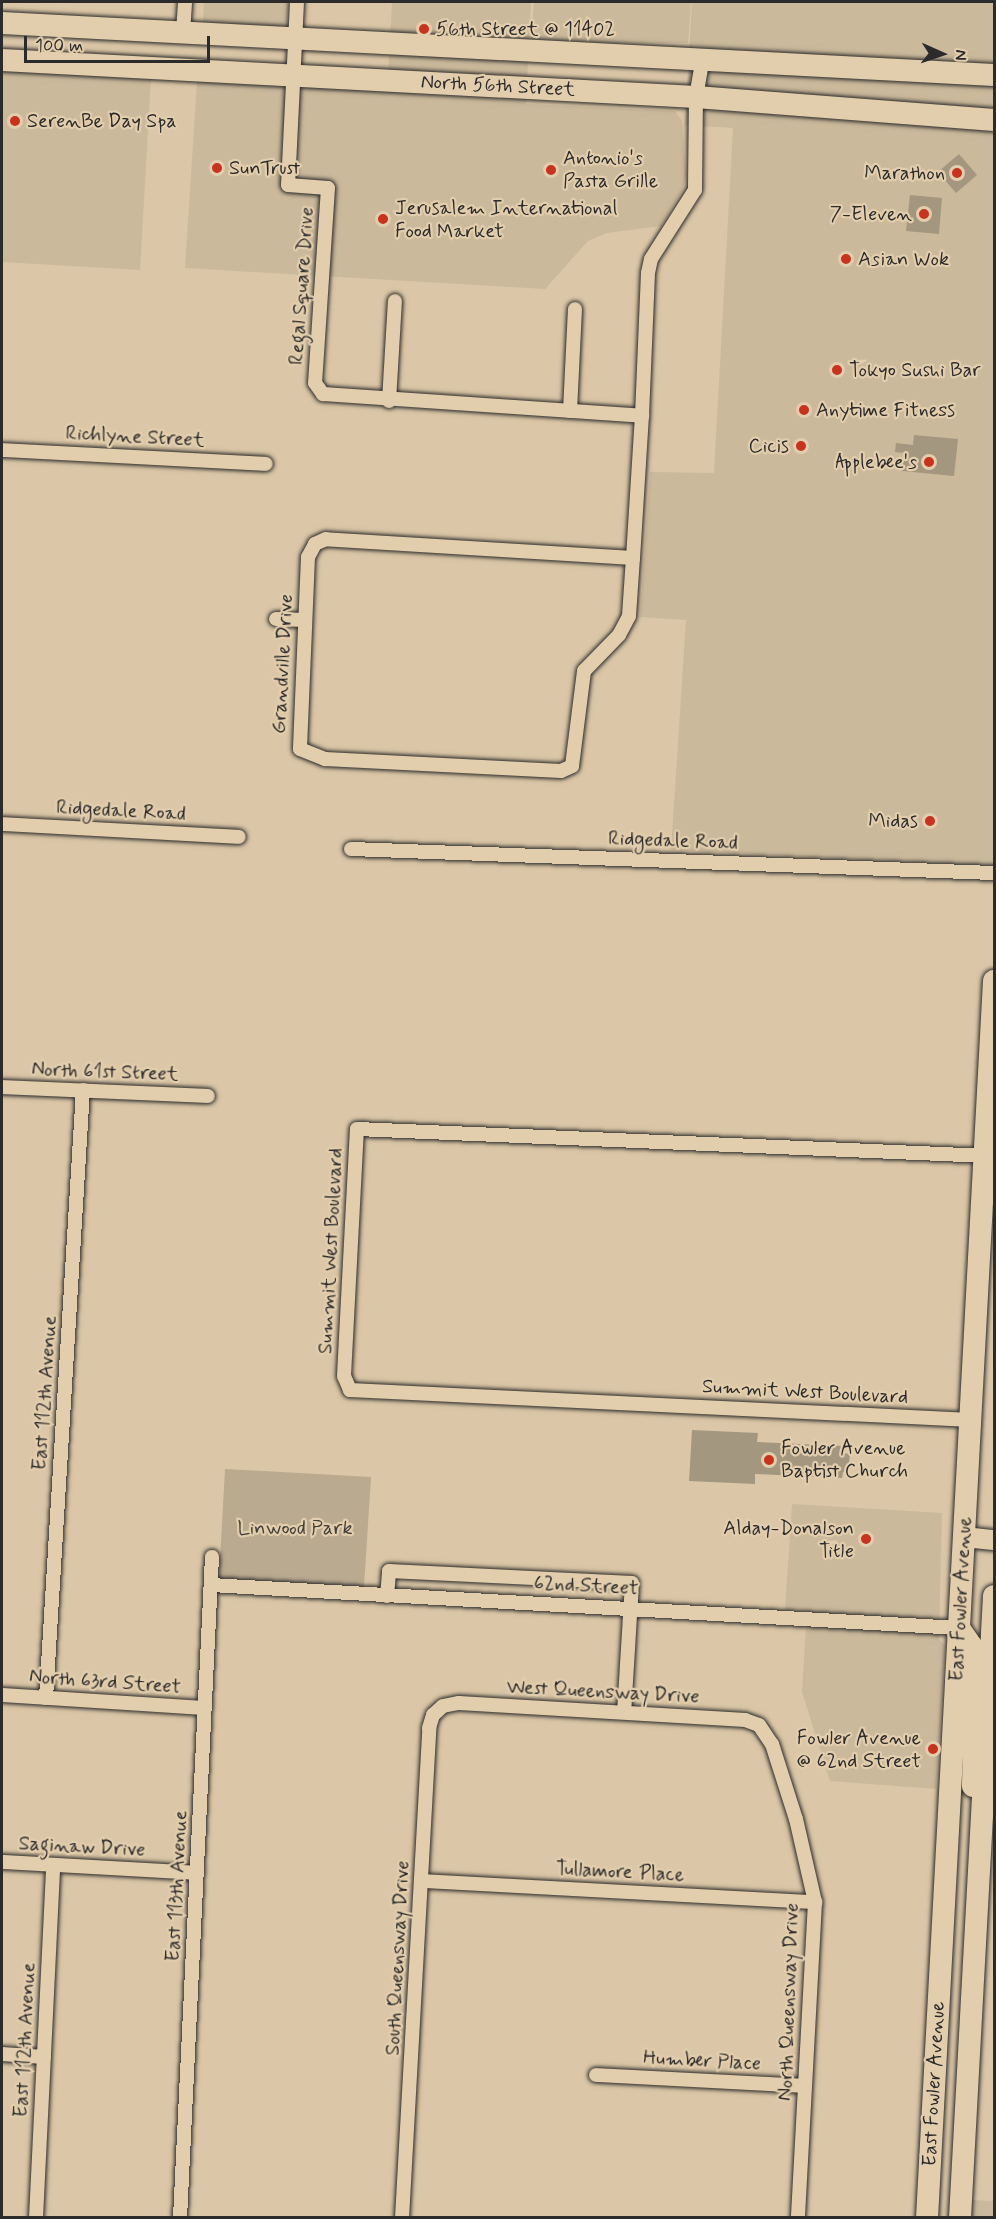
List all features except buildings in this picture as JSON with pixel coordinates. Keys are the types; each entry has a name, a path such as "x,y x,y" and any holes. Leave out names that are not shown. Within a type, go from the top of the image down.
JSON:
{"main road":[{"name":"North 56th Street","path":"2,23 703,57 994,75"},
{"name":"North 56th Street","path":"2,60 696,97 994,120"},
{"path":"971,118 994,129"},
{"name":"East Fowler Avenue","path":"927,2217 964,1537 990,1156 994,981"},
{"name":"East Fowler Avenue","path":"960,2217 981,1898 994,1596"},
{"path":"959,1628 976,1652 971,1754 981,1898"}],"street":[{"path":"183,32 185,2"},
{"path":"294,75 297,2"},
{"name":"Grandville Drive","path":"633,558 326,539 315,544 308,558 298,740 300,749 311,756 561,771 576,757 584,671 619,635 629,616 633,558 642,416 648,273 651,259 695,189 696,97 703,57"},
{"name":"Regal Square Drive","path":"294,75 288,185 328,188 315,383 323,394 336,398 642,416"},
{"path":"389,401 395,301"},
{"path":"570,411 575,309"},
{"name":"Richlyne Street","path":"2,450 266,464"},
{"path":"276,619 305,620"},
{"name":"Ridgedale Road","path":"2,824 239,837"},
{"name":"Ridgedale Road","path":"351,849 994,873"},
{"name":"North 61st Street","path":"2,1087 208,1096"},
{"name":"East 112th Avenue","path":"46,1698 84,1090"},
{"name":"Summit West Boulevard","path":"971,1420 350,1390 344,1376 357,1129 990,1156"},
{"path":"964,1537 994,1539"},
{"name":"East 113th Avenue","path":"180,2217 212,1557"},
{"path":"387,1596 389,1571 632,1584 624,1712"},
{"name":"62nd Street","path":"211,1586 631,1607 959,1628"},
{"name":"North 63rd Street","path":"2,1695 205,1708"},
{"name":"West Queensway Drive","path":"443,1706 624,1712 745,1720 759,1725"},
{"name":"South Queensway Drive","path":"402,2217 423,1881 429,1728 433,1715 443,1706"},
{"name":"North Queensway Drive","path":"759,1725 772,1744 796,1819 815,1902 798,2217"},
{"name":"Saginaw Drive","path":"2,1862 197,1873"},
{"name":"East 112th Avenue","path":"36,2217 53,1865"},
{"name":"Tullamore Place","path":"423,1881 815,1902"},
{"path":"2,2054 44,2057"},
{"name":"Humber Place","path":"596,2075 805,2086"}],"shaded area":[{"path":"204,2 288,2 287,27 203,22"},
{"path":"392,2 531,2 526,104 675,111 682,121 686,175 683,189 661,226 607,233 588,241 545,289 185,268 197,81 387,91"},
{"path":"534,2 691,2 688,43 531,42"},
{"path":"692,2 994,2 994,866 671,850 686,620 640,617 650,472 714,473 733,128 685,125"},
{"path":"2,69 151,78 140,270 2,262"},
{"path":"792,1504 942,1513 939,1639 945,1646 936,1789 830,1781 802,1692 807,1611 785,1610"},
{"path":"971,2200 994,2201 994,2217 970,2218"}],"green space":[{"name":"Linwood Park","path":"225,1469 371,1477 364,1587 219,1579"}],"place":[{"name":"56th Street @ 11402","path":"424,29"},
{"name":"SerenBe Day Spa","path":"15,121"},
{"name":"SunTrust","path":"217,168"},
{"name":"Antonio's Pasta Grille","path":"551,170"},
{"name":"Marathon","path":"957,173"},
{"name":"7-Eleven","path":"924,214"},
{"name":"Jerusalem International Food Market","path":"383,219"},
{"name":"Asian Wok","path":"846,259"},
{"name":"Tokyo Sushi Bar","path":"837,370"},
{"name":"Anytime Fitness","path":"804,410"},
{"name":"Cicis","path":"801,446"},
{"name":"Applebee's","path":"929,462"},
{"name":"Midas","path":"930,821"},
{"name":"Fowler Avenue Baptist Church","path":"769,1460"},
{"name":"Alday-Donalson Title","path":"866,1539"},
{"name":"Fowler Avenue @ 62nd Street","path":"933,1749"}]}
